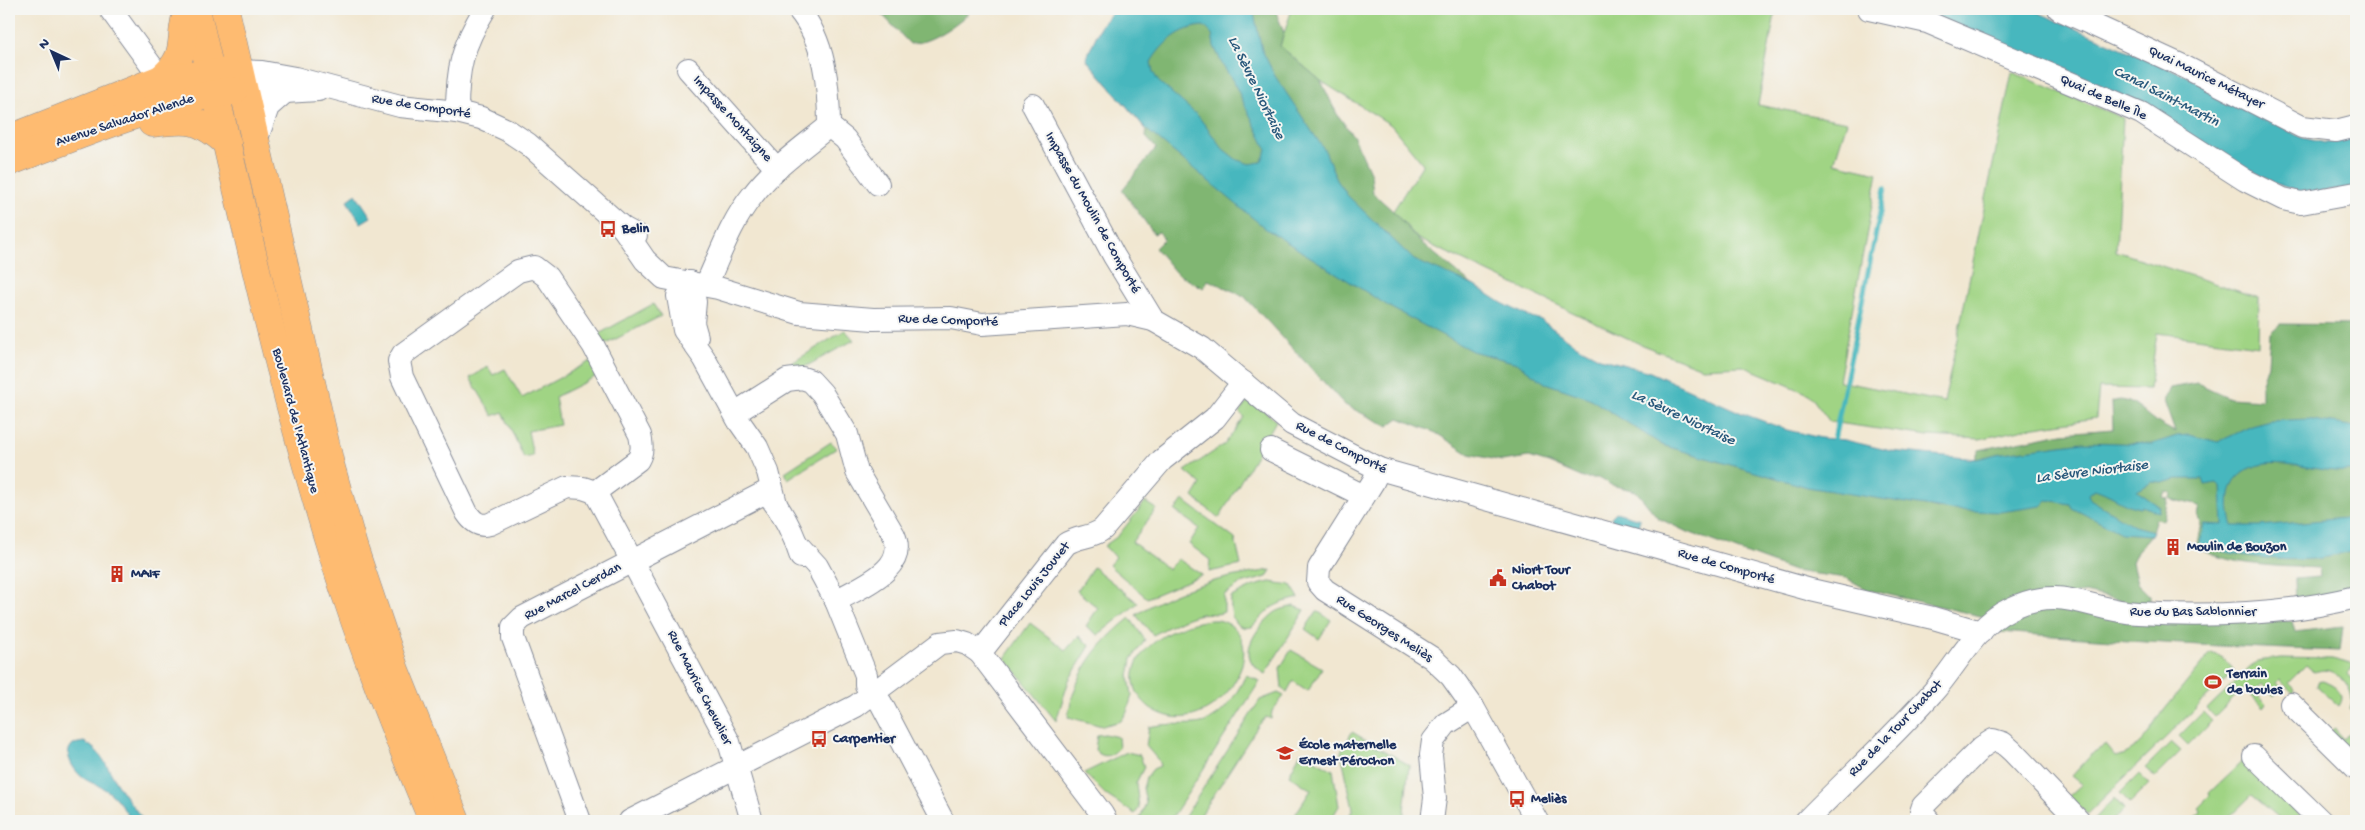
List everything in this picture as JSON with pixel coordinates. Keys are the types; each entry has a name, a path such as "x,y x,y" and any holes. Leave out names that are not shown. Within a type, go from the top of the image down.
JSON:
{"main road":[{"path":"161,79 174,68 181,54 183,23 188,9"},
{"name":"Boulevard de l'Atlantique","path":"196,9 277,356 334,559 374,673 433,821"},
{"name":"Boulevard de l'Atlantique","path":"225,9 330,464 353,546 395,670 456,821"},
{"name":"Avenue Salvador Allende","path":"9,139 161,79 213,84 242,80"},
{"name":"Avenue Salvador Allende","path":"9,162 150,110 213,84"},
{"path":"103,127 186,119 201,124 226,143"}],"street":[{"path":"110,9 161,79"},
{"path":"457,112 458,73 471,34 485,9"},
{"path":"798,9 812,30 822,56 829,126 845,139 878,184"},
{"name":"Quai de Belle Île","path":"1869,9 1927,22 2141,113 2245,180 2283,200 2301,203 2356,194"},
{"name":"Quai Maurice Métayer","path":"2059,9 2185,67 2302,127 2322,131 2336,131 2356,126"},
{"name":"Impasse Montaigne","path":"688,69 777,169"},
{"name":"Rue de Comporté","path":"242,80 262,72 295,78 400,106 457,112 481,118 516,136 622,228 635,234 698,283 799,313 872,320 951,318 982,324 1127,314 1153,320 1202,348 1292,424 1379,469 1811,590 1933,618 1981,632"},
{"name":"Rue de Comporté","path":"242,80 285,92 331,89"},
{"path":"256,141 268,108 285,92"},
{"name":"Impasse du Moulin de Comporté","path":"1033,105 1114,256 1153,320"},
{"path":"829,126 777,169 752,195 698,283 678,296 678,305 684,330 704,358 736,417 746,453 796,543 813,584 846,628"},
{"path":"534,267 541,270 593,345 640,435 642,452 638,460 595,492 583,488 567,487 485,526 475,522 467,514 402,376 399,361 403,354 518,271 534,267"},
{"path":"736,417 786,380 802,378 818,386 847,434 857,472 894,535 898,546 894,561 886,571 836,601"},
{"name":"Place Louis Jouvet","path":"980,653 1066,544 1074,539 1103,530 1162,460 1211,422 1243,382"},
{"path":"1271,450 1364,496 1379,469"},
{"name":"Rue Maurice Chevalier","path":"595,492 729,742 752,821"},
{"name":"Rue Georges Meliès","path":"1364,496 1319,568 1318,582 1325,590 1432,658 1451,676 1473,707 1537,821"},
{"name":"Rue Marcel Cerdan","path":"580,821 513,638 513,626 522,618 632,561 771,498"},
{"path":"796,543 817,566 836,601 866,675 866,685 881,703 943,821"},
{"name":"Rue du Bas Sablonnier","path":"1981,632 2008,609 2049,597 2077,599 2130,613 2163,614 2292,611 2356,597"},
{"name":"Rue de la Tour Chabot","path":"1806,821 1933,692 1981,632"},
{"path":"630,821 856,706 940,643 957,642 967,644 980,653 1106,821"},
{"path":"2291,704 2356,767"},
{"path":"1432,821 1435,798 1431,755 1433,740 1446,724 1473,707"},
{"path":"1928,821 1921,812 1923,806 1982,746 1993,740 2003,743 2012,751 2079,821"},
{"path":"2254,756 2321,821"}],"green space":[{"path":"877,9 973,9 960,21 935,36 910,44"},
{"path":"1118,9 1275,9 1284,33 1280,46 1321,81 1337,114 1354,137 1371,174 1373,193 1393,211 1418,240 1552,351 1901,498 1938,509 1968,476 1979,450 2062,433 2113,429 2112,402 2119,400 2136,406 2152,419 2175,432 2164,401 2170,388 2197,383 2230,398 2261,400 2261,385 2268,364 2270,333 2280,324 2356,325 2356,588 2295,603 2294,579 2320,577 2319,568 2272,566 2241,562 2210,554 2196,547 2201,523 2198,516 2200,506 2170,499 2171,493 2165,491 2163,497 2168,499 2163,521 2156,519 2151,535 2137,551 2132,562 2137,583 2150,596 2150,607 2085,592 1985,617 1868,590 1846,578 1794,571 1685,531 1658,518 1636,491 1611,485 1601,478 1583,478 1549,463 1529,457 1502,461 1469,454 1436,433 1399,418 1388,426 1345,405 1244,296 1208,280 1203,288 1176,273 1155,248 1164,239 1159,232 1154,234 1122,190 1156,148 1146,137 1146,129 1086,59"},
{"path":"1292,9 1776,9 1758,105 1847,122 1834,163 1878,173 1839,381 1944,402 2012,72 2123,118 2116,251 2259,298 2258,346 2157,333 2149,389 2099,388 2096,418 2029,428 1980,439 1928,436 1830,422 1809,394 1743,366 1702,368 1642,345 1418,239 1393,211 1423,164 1391,125 1321,81 1280,46"},
{"path":"653,304 661,316 604,345 597,335"},
{"path":"845,330 854,340 792,374 787,366"},
{"path":"591,361 599,375 555,397 560,425 528,431 533,456 524,458 503,412 493,416 470,378 488,367 493,375 505,369 522,398"},
{"path":"1250,398 1276,421 1219,518 1193,497 1201,484 1185,471 1225,444 1244,417 1239,412"},
{"path":"831,442 837,448 788,479 785,472"},
{"path":"1183,500 1235,539 1241,565 1209,572 1210,560 1189,544 1199,528 1175,511"},
{"path":"1145,502 1156,509 1132,542 1168,569 1178,559 1202,575 1147,598 1109,565 1116,557 1104,546 1118,536"},
{"path":"1093,567 1138,603 1098,635 1086,626 1098,608 1077,591"},
{"path":"1271,570 1267,577 1241,584 1224,595 1224,612 1221,613 1194,616 1153,635 1136,615 1184,590 1234,576"},
{"path":"1270,582 1291,585 1299,598 1271,608 1252,627 1240,626 1236,623 1231,609 1231,597 1254,586"},
{"path":"2044,605 2246,620 2292,621 2295,632 2343,626 2340,651 2255,648 2000,632 1996,626"},
{"path":"1294,606 1305,610 1265,674 1254,665 1250,658 1250,644 1258,630 1273,614"},
{"path":"1317,611 1331,620 1319,639 1305,629"},
{"path":"1130,618 1145,640 1132,659 1129,677 1132,695 1127,712 1121,721 1102,726 1068,717 1076,687 1089,661 1107,639"},
{"path":"1218,620 1235,629 1243,644 1242,663 1235,682 1221,699 1204,712 1184,717 1162,714 1147,705 1137,692 1134,677 1137,663 1146,650 1158,640 1189,624"},
{"path":"1030,623 1066,650 1079,636 1090,646 1069,680 1056,721 1005,658"},
{"path":"1291,650 1322,668 1308,691 1293,681 1287,692 1282,688 1280,668"},
{"path":"2211,653 2220,656 2235,670 2087,814 2069,796 2082,784 2072,776 2094,752 2106,745 2116,757 2135,748 2145,738 2156,720"},
{"path":"2281,658 2332,659 2355,665 2347,674 2356,684 2356,716 2350,709 2352,698 2344,681 2328,670 2314,672 2306,665 2288,683 2295,690 2293,693 2280,680 2277,683 2282,688 2274,696 2262,684 2254,692 2266,704 2263,708 2244,688 2215,717 2207,709 2257,661"},
{"path":"1246,675 1260,681 1170,821 1146,821 1140,818 1146,803 1143,788 1146,778 1153,769 1160,766 1158,760 1146,746 1149,727 1195,724 1213,718 1232,699"},
{"path":"2322,681 2331,684 2341,693 2342,697 2339,706 2317,686 2318,682"},
{"path":"1278,693 1284,696 1272,711 1271,719 1266,717 1258,726 1197,821 1182,821 1260,700"},
{"path":"2203,712 2212,721 2188,745 2179,736"},
{"path":"2356,725 2356,755 2331,731 2334,728 2343,738"},
{"path":"1352,732 1409,765 1403,821 1346,821 1353,809 1341,752"},
{"path":"1105,734 1118,737 1119,747 1107,756 1101,755 1095,750 1097,735"},
{"path":"2171,742 2181,751 2155,777 2145,768"},
{"path":"1127,752 1140,755 1144,767 1136,783 1139,808 1135,814 1106,795 1084,773"},
{"path":"1301,752 1333,770 1339,806 1330,821 1291,821 1311,790 1289,775"},
{"path":"2248,756 2305,821 2283,821 2252,795 2225,821 2191,821 2201,812 2198,808 2210,796 2209,793"},
{"path":"2139,774 2149,784 2130,803 2120,793"},
{"path":"2114,798 2124,809 2113,821 2093,821"}],"water":[{"name":"La Sèvre Niortaise","path":"1115,9 1253,9 1262,50 1275,76 1325,151 1337,180 1348,196 1414,260 1477,287 1502,303 1528,316 1541,320 1577,346 1600,358 1650,372 1744,414 1787,430 1821,438 1845,440 1891,451 1977,459 1996,454 2083,442 2152,444 2177,436 2189,435 2218,442 2252,426 2271,421 2307,419 2356,427 2356,470 2326,470 2294,465 2263,464 2249,469 2237,478 2231,488 2229,501 2233,526 2259,526 2356,517 2356,551 2319,558 2285,560 2241,555 2199,546 2204,524 2223,525 2221,487 2217,483 2205,485 2203,479 2177,479 2162,483 2152,482 2137,491 2160,507 2159,512 2122,502 2094,489 2088,494 2090,499 2134,526 2153,531 2151,535 2121,533 2072,508 2070,504 2047,500 2041,506 2000,512 1950,510 1807,487 1662,445 1589,398 1545,383 1517,363 1472,351 1393,309 1266,229 1146,129 1086,59 1101,25","holes":["1204,26 1212,34 1214,46 1223,66 1233,81 1267,150 1261,162 1250,164 1237,160 1223,149 1198,116 1158,81 1153,72 1151,62 1161,48 1173,37 1188,29"]},
{"name":"Canal Saint-Martin","path":"1901,9 2030,9 2185,75 2303,138 2326,143 2356,137 2356,188 2304,194 2274,183 2140,107"},
{"path":"356,194 371,217 361,223 347,201"},
{"path":"1616,512 1640,519 1637,530 1613,523 1611,517"},
{"path":"84,742 101,756 119,787 144,821 131,821 113,796 105,789 80,776 76,771 68,754 73,744"}],"waterway":[{"path":"1833,445 1885,188"}],"place":[{"name":"Belin","path":"608,229"},
{"name":"Moulin de Bouzon","path":"2173,547"},
{"name":"MAIF","path":"117,574"},
{"name":"Niort Tour Chabot","path":"1498,578"},
{"name":"Terrain de boules","path":"2213,682"},
{"name":"Carpentier","path":"819,739"},
{"name":"École maternelle Ernest Pérochon","path":"1285,753"},
{"name":"Meliès","path":"1517,799"}]}
